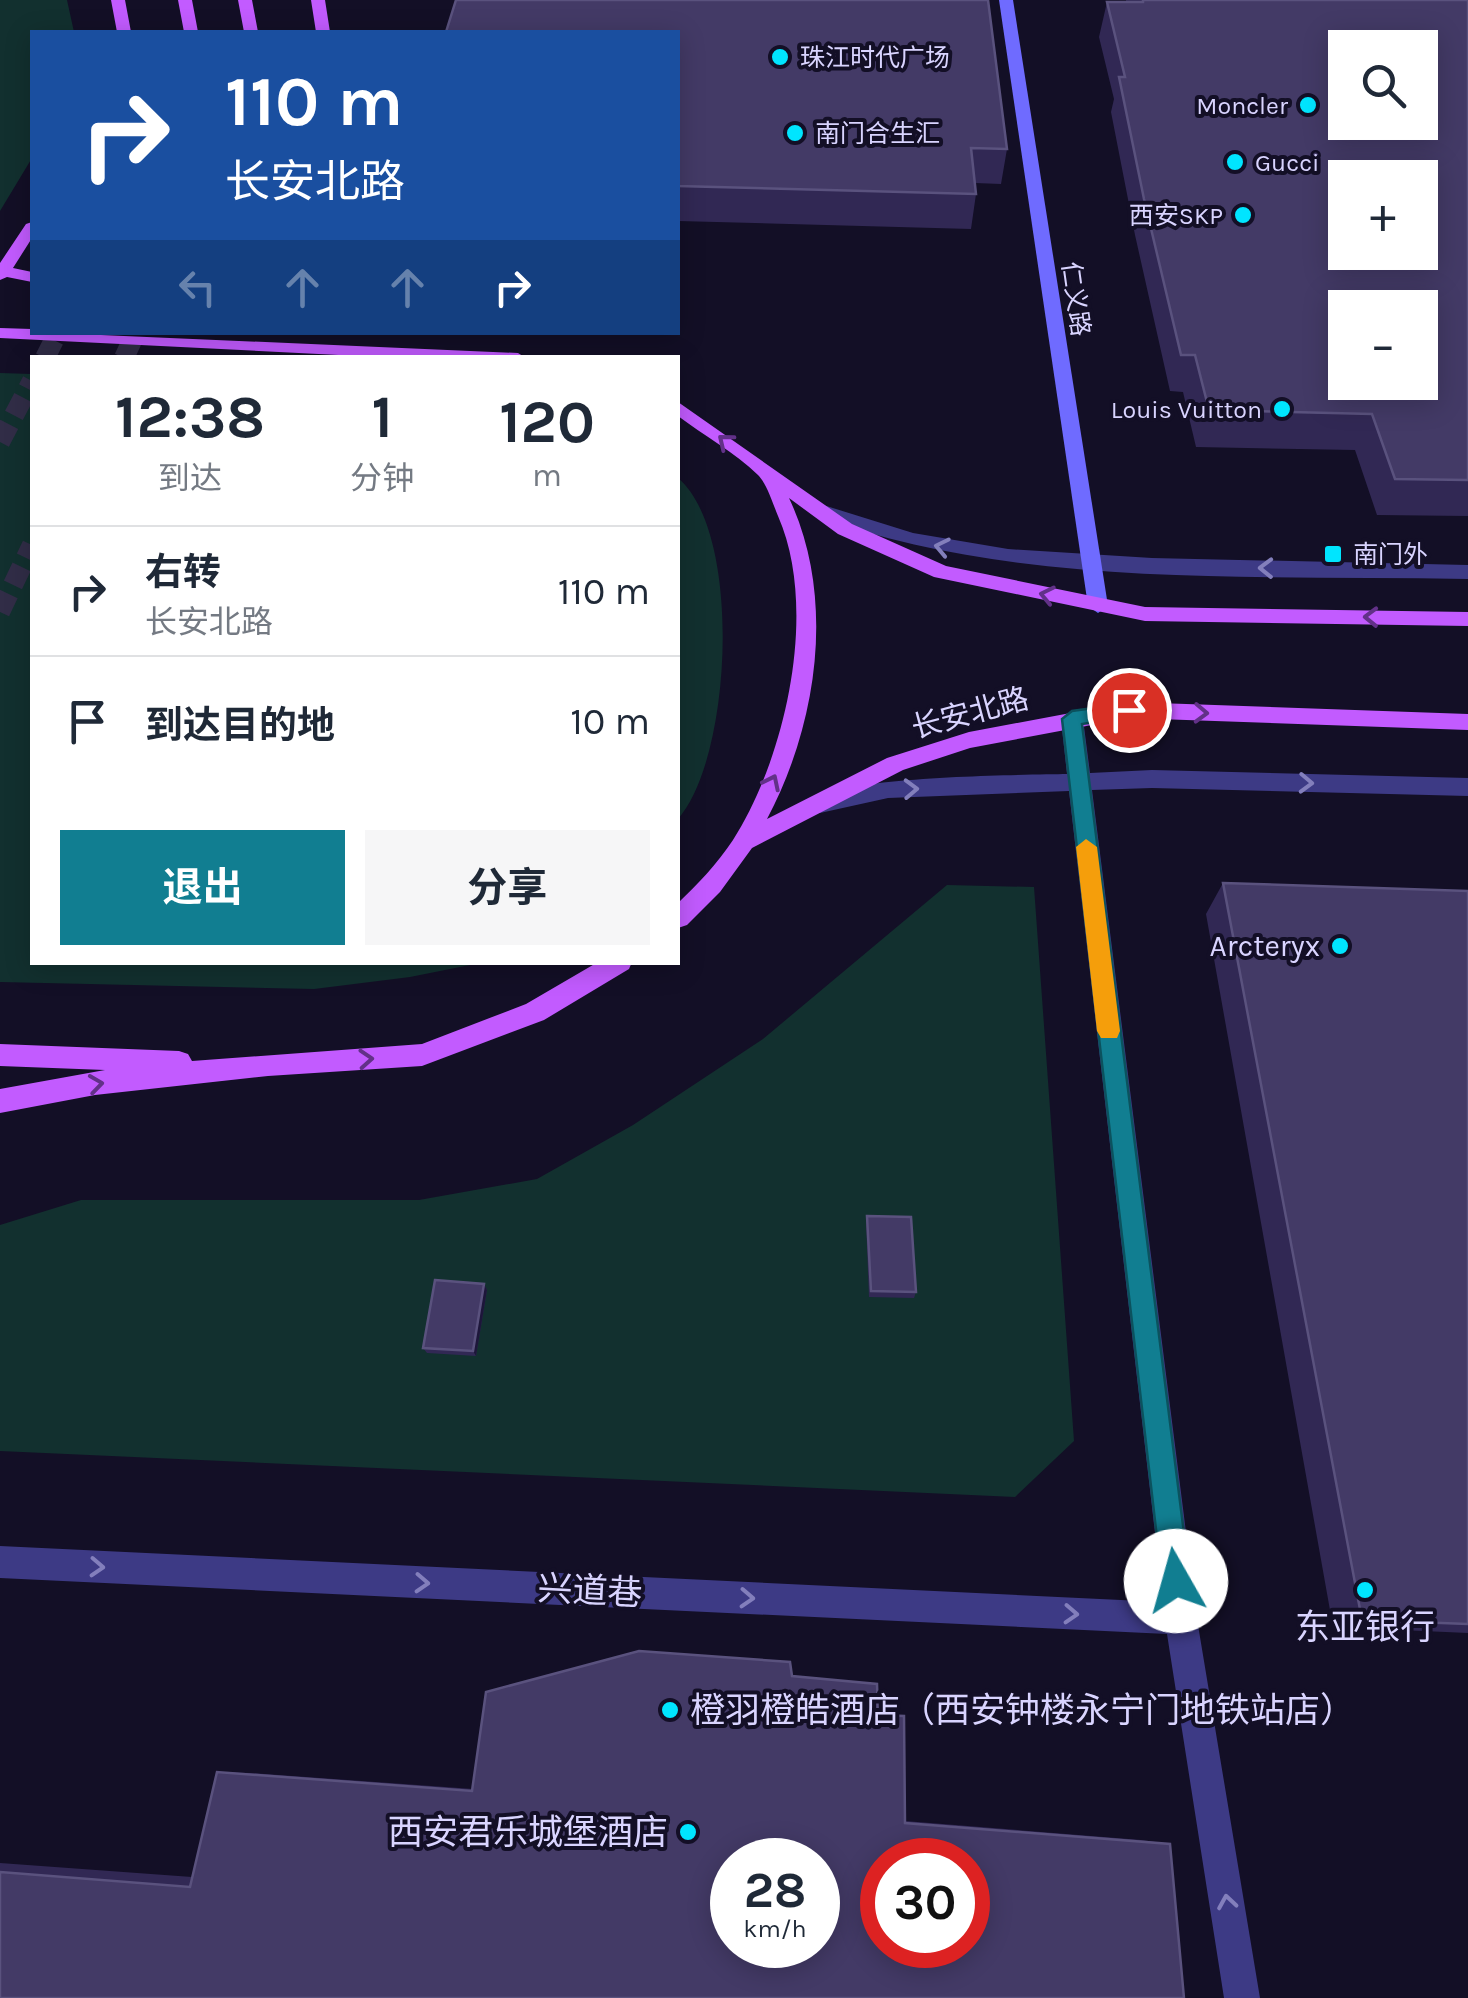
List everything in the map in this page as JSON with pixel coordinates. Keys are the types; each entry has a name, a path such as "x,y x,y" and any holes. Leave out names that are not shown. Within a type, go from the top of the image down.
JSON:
{"main road":[{"path":"118,0 124,30"},
{"path":"185,0 191,30"},
{"path":"245,0 251,30"},
{"path":"318,0 323,30"},
{"path":"30,231 2,273 30,276"},
{"path":"0,333 30,334"},
{"path":"98,335 295,339 483,355"},
{"path":"680,410 845,529 941,572 1145,614 1468,619"},
{"path":"680,916 696,903 744,841 782,761 800,691 804,637 801,553 770,478"},
{"name":"长安北路","path":"744,841 896,764 968,740 1072,719 1129,710 1468,722"},
{"path":"0,1102 94,1083 268,1065 422,1055 535,1012 615,965"},
{"path":"0,1054 268,1065"}],"street":[{"name":"仁义路","path":"1006,0 1098,606"},
{"path":"815,508 874,532 962,552 1090,564 1468,572"},
{"path":"1072,719 1181,1619 1242,1998"},
{"path":"815,805 888,789 1152,778 1468,787"},
{"name":"兴道巷","path":"0,1562 1181,1619"}],"green space":[{"path":"0,0 67,0 74,30 30,30 30,161 0,211"},
{"path":"0,373 30,374 30,965 470,965 314,989 0,982"},
{"path":"680,481 699,506 713,546 721,594 719,699 710,748 696,789 680,816"},
{"path":"947,885 1034,887 1074,1441 1015,1497 0,1451 0,1225 81,1200 419,1200 537,1179 633,1125 763,1039"}],"building":[{"path":"456,0 988,0 1007,149 971,148 976,194 680,186 680,30 447,30"},
{"name":"西安SKP","path":"1468,0 1468,480 1395,479 1372,414 1209,410 1195,355 1181,355 1144,199 1119,77 1125,77 1107,2"},
{"path":"1223,883 1468,891 1468,1624 1362,1620"},
{"path":"867,1216 911,1217 916,1292 871,1291"},
{"path":"435,1280 484,1284 473,1351 423,1348"},
{"name":"西安君乐城堡酒店","path":"639,1651 790,1662 792,1676 877,1684 878,1715 904,1716 905,1823 1170,1844 1184,1998 0,1998 0,1872 190,1887 217,1772 472,1791 486,1692"}],"tunnel":[{"path":"46,355 56,335"},
{"path":"125,355 135,335"},
{"path":"0,442 30,385"},
{"path":"0,612 30,549"}],"slow traffic":[{"path":"1086,847 1109,1031"}],"place":[{"name":"珠江时代广场","path":"780,57"},
{"name":"Moncler","path":"1308,105"},
{"name":"南门合生汇","path":"795,133"},
{"name":"Gucci","path":"1235,162"},
{"name":"西安SKP","path":"1243,215"},
{"name":"Louis Vuitton","path":"1282,409"},
{"name":"南门外","path":"1333,554"},
{"name":"Arcteryx","path":"1340,946"},
{"name":"东亚银行","path":"1365,1590"},
{"name":"橙羽橙皓酒店（西安钟楼永宁门地铁站店）","path":"670,1710"},
{"name":"西安君乐城堡酒店","path":"688,1832"}],"route":[{"path":"1129,710 1072,719 1176,1581"}]}
